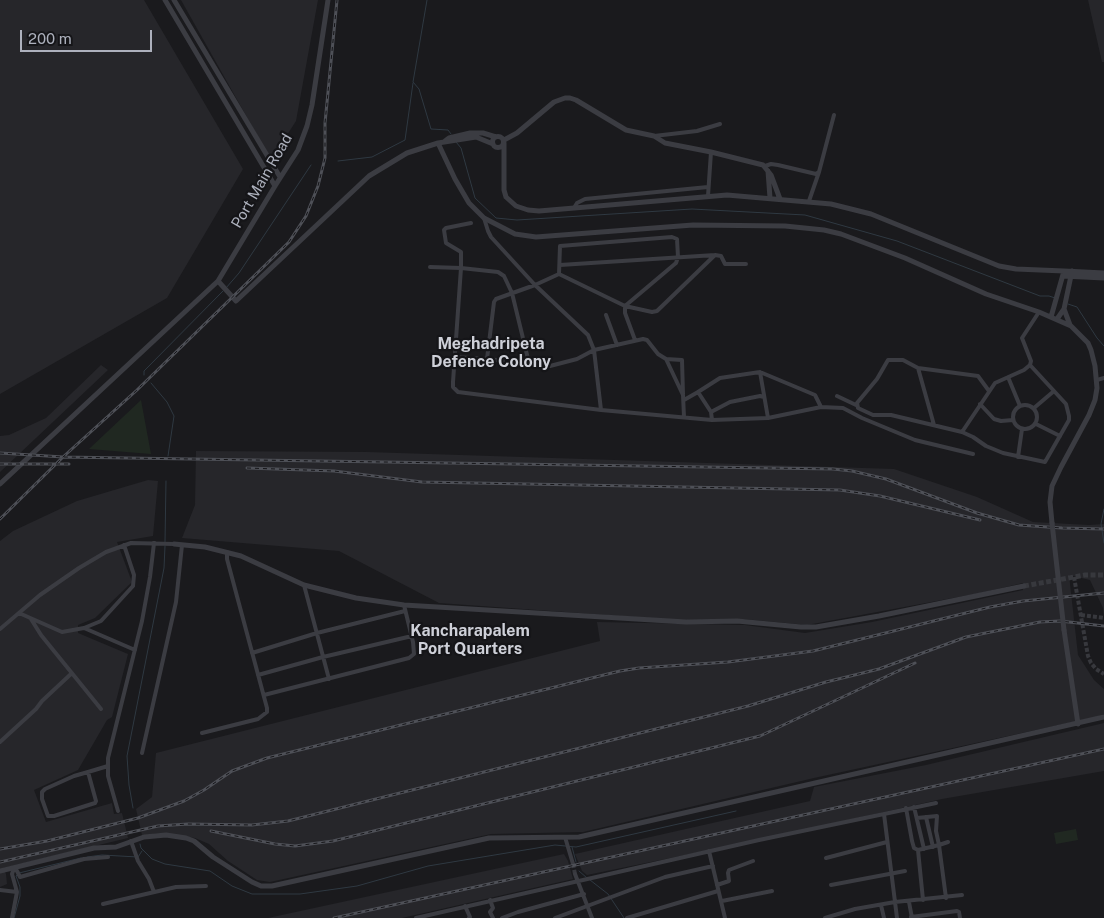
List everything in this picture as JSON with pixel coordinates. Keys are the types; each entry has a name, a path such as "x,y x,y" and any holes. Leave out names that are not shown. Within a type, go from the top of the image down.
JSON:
{"street":[{"path":"165,0 274,186"},
{"path":"174,0 280,177"},
{"name":"Port Main Road","path":"0,484 218,281 274,186 298,150 312,105 328,0"},
{"path":"182,29 189,25"},
{"path":"190,41 196,37"},
{"path":"212,78 218,74"},
{"path":"221,93 228,89"},
{"path":"462,136 476,137 501,146 554,102 565,98 576,100 626,130 654,136 672,146 711,152 766,168 780,199"},
{"path":"809,201 819,172 834,115"},
{"path":"654,136 697,131 720,124"},
{"path":"218,281 236,301 368,176 407,153 462,136 483,134 500,136 504,142 502,160 506,197 511,202 528,210 727,195 809,201 831,204 871,214 999,266 1063,274 1104,273"},
{"path":"496,137 494,145 502,160"},
{"path":"438,143 469,203 484,218 501,228 526,236 693,225 785,226 824,230 841,234 905,258 986,294 1039,312 1070,326 1088,343 1093,357 1097,380 1095,400 1089,415 1058,472 1052,486 1050,502 1064,630 1078,724"},
{"path":"256,154 264,150"},
{"path":"708,196 711,152"},
{"path":"766,168 771,164 816,174 819,172"},
{"path":"766,168 770,198"},
{"path":"574,208 576,203 585,199 708,187"},
{"path":"484,218 491,237 535,285 585,331 594,350 600,410"},
{"path":"472,223 448,227 444,230 446,243 461,252 453,388 458,392 600,410 712,420 768,418 821,407 843,408 915,440 974,454"},
{"path":"559,274 560,248 562,245 674,237 677,240 678,257 673,266 625,306"},
{"path":"559,274 625,306 658,312 715,255"},
{"path":"560,266 715,255 721,256 725,264 746,264"},
{"path":"430,267 461,268 501,273 512,293 529,363"},
{"path":"487,359 494,302 559,274"},
{"path":"1054,318 1063,274"},
{"path":"1072,274 1104,278"},
{"path":"1054,318 1064,308 1072,274"},
{"path":"625,306 625,313 635,340"},
{"path":"1064,308 1070,326"},
{"path":"1030,366 1031,361 1022,338 1039,312"},
{"path":"606,315 618,344"},
{"path":"454,358 487,359 550,366 577,359 594,350 635,340 647,340 658,354 666,358 682,360 684,417"},
{"path":"666,358 683,395"},
{"path":"856,405 877,379 887,361 903,360 918,368 978,376 989,391"},
{"path":"962,432 995,383 1030,366"},
{"path":"837,396 873,415 890,415 962,432 986,446 1018,457 1045,462 1069,420 1069,412 1066,404 1030,366"},
{"path":"918,368 934,425"},
{"path":"684,400 720,378 760,372 815,396 821,407"},
{"path":"760,372 768,418"},
{"path":"1008,377 1020,406"},
{"path":"1097,380 1104,378"},
{"path":"1034,408 1054,391"},
{"path":"698,392 711,412 712,420"},
{"path":"711,412 736,400 764,397"},
{"path":"980,404 994,419 1001,421 1013,420"},
{"path":"1026,405 1034,408 1038,416 1036,424 1030,429 1022,430 1013,420 1014,412 1020,406 1026,405"},
{"path":"1036,424 1060,436"},
{"path":"1018,457 1022,430"},
{"path":"0,629 40,595 79,568 106,552 124,545 141,542 205,547 227,552 257,562 304,585 405,608 686,622 737,621 808,628 879,616 1024,586"},
{"path":"118,811 110,784 109,748 135,650 150,582 156,543"},
{"path":"19,613 62,632 84,628 100,622 133,586 134,575 124,545"},
{"path":"142,752 176,602 182,545"},
{"path":"202,733 258,719 267,712 227,559 227,552"},
{"path":"304,585 329,679"},
{"path":"252,653 405,608"},
{"path":"264,695 409,658 414,654 405,608"},
{"path":"31,619 41,635 102,709"},
{"path":"84,628 135,650"},
{"path":"258,675 412,636"},
{"path":"0,742 72,673"},
{"path":"0,871 15,869 94,848 116,847 144,837 166,835 189,839 199,844 218,861 252,882 268,886 490,838 579,837 1104,717"},
{"path":"88,772 96,800 95,803 54,816 48,816 42,799 42,792 49,787 88,772 108,766"},
{"path":"416,918 709,851 936,802"},
{"path":"914,807 924,849"},
{"path":"906,808 912,842 914,848 918,850 923,900"},
{"path":"884,814 898,918"},
{"path":"916,818 937,816 936,831 946,898"},
{"path":"926,817 934,848"},
{"path":"565,837 573,864"},
{"path":"133,840 137,857 154,892"},
{"path":"826,858 887,842"},
{"path":"918,850 934,848 948,842"},
{"path":"709,851 722,901 724,918"},
{"path":"15,869 20,877 84,859 108,857"},
{"path":"717,885 729,881 729,870 753,861"},
{"path":"556,918 666,877 713,866"},
{"path":"12,918 17,892 12,874 15,869"},
{"path":"831,886 905,871"},
{"path":"575,874 592,918"},
{"path":"103,904 181,887 206,886"},
{"path":"0,890 17,892"},
{"path":"627,918 718,891"},
{"path":"722,901 772,891"},
{"path":"502,918 584,894"},
{"path":"825,918 855,909 895,902 962,895"},
{"path":"490,900 493,908 490,912 493,918"},
{"path":"909,902 912,918 958,911 960,918"},
{"path":"881,905 884,918"},
{"path":"465,906 469,918"},
{"path":"947,912 948,918"},
{"path":"434,913 437,918"}],"shaded area":[{"path":"0,0 144,0 243,169 167,298 0,394"},
{"path":"181,0 318,0 296,121 271,160"},
{"path":"1088,0 1104,0 1104,62 1102,62"},
{"path":"101,365 108,370 0,472 0,436 9,435 46,418"},
{"path":"141,400 151,454 89,449"},
{"path":"196,451 367,452 894,469 977,497 1033,522 1104,524 1104,617 1103,608 1090,580 1069,575 1078,655 1094,680 1104,689 1104,714 814,778 583,832 491,834 270,882 257,880 228,861 209,844 195,838 161,833 142,835 136,809 152,797 156,753 600,641 597,622 745,625 805,633 872,622 1023,590 1023,583 980,593 807,625 743,619 677,620 439,603 339,551 182,538 195,505"},
{"path":"148,480 158,481 153,536 117,542 132,582 95,618 78,625 78,633 128,654 112,717 107,720 78,770 34,790 46,822 112,803 114,814 122,813 128,838 3,868 7,884 0,887 0,541 13,531 77,501"},
{"path":"1104,723 1104,771 942,799 759,840 587,875 582,871 575,854 810,801 814,787 926,765"},
{"path":"1076,829 1078,840 1056,844 1054,833"},
{"path":"564,854 573,879 402,918 268,918"}],"waterway":[{"path":"427,0 413,82 419,89 431,129 448,130 451,134"},
{"path":"338,161 372,157 405,140 413,83"},
{"path":"456,142 461,148 475,198 496,218 517,220 692,209 805,215 897,241 1040,296 1055,298"},
{"path":"226,288 239,273 311,165"},
{"path":"144,375 144,371 223,291"},
{"path":"1068,304 1077,307 1104,346"},
{"path":"151,383 167,402 174,416 168,456"},
{"path":"165,542 166,481"},
{"path":"1104,509 1101,524 1104,543"},
{"path":"133,808 127,756 164,568 165,546"},
{"path":"140,844 141,848 152,859 165,864 210,871 232,886 252,894 300,894 357,886 428,866 555,845 576,847 736,811"},
{"path":"572,847 576,862"},
{"path":"87,857 102,855 138,857 142,851"},
{"path":"14,918 20,896 20,887 16,876 19,873 81,858"},
{"path":"579,871 587,878"},
{"path":"590,880 608,894 624,918"}],"tunnel":[{"path":"1024,586 1085,575 1104,575"},
{"path":"1074,577 1088,656 1096,669 1104,674"},
{"path":"1081,615 1104,618"},
{"path":"573,864 575,874"}],"railway":[{"path":"0,519 63,457 137,390 289,242 306,216 318,186 325,158 325,123 337,0"},
{"path":"0,453 63,457 833,469 852,471 886,479 977,513 1019,525 1104,529"},
{"path":"0,464 69,464"},
{"path":"247,468 334,471 422,482 840,490 880,496 980,520"},
{"path":"0,849 47,841 138,818 184,801 232,771 267,758 620,671 728,662 813,651 990,607 1023,601 1104,593"},
{"path":"0,862 158,826 188,824 252,825 288,821 748,706 826,682 879,669 966,637 1040,622 1060,621 1104,626"},
{"path":"211,831 275,844 295,846 333,841 760,736 915,663"},
{"path":"334,918 1104,749"}],"district":[{"name":"Meghadripeta Defence Colony","path":"491,353"},
{"name":"Kancharapalem Port Quarters","path":"470,640"}]}
